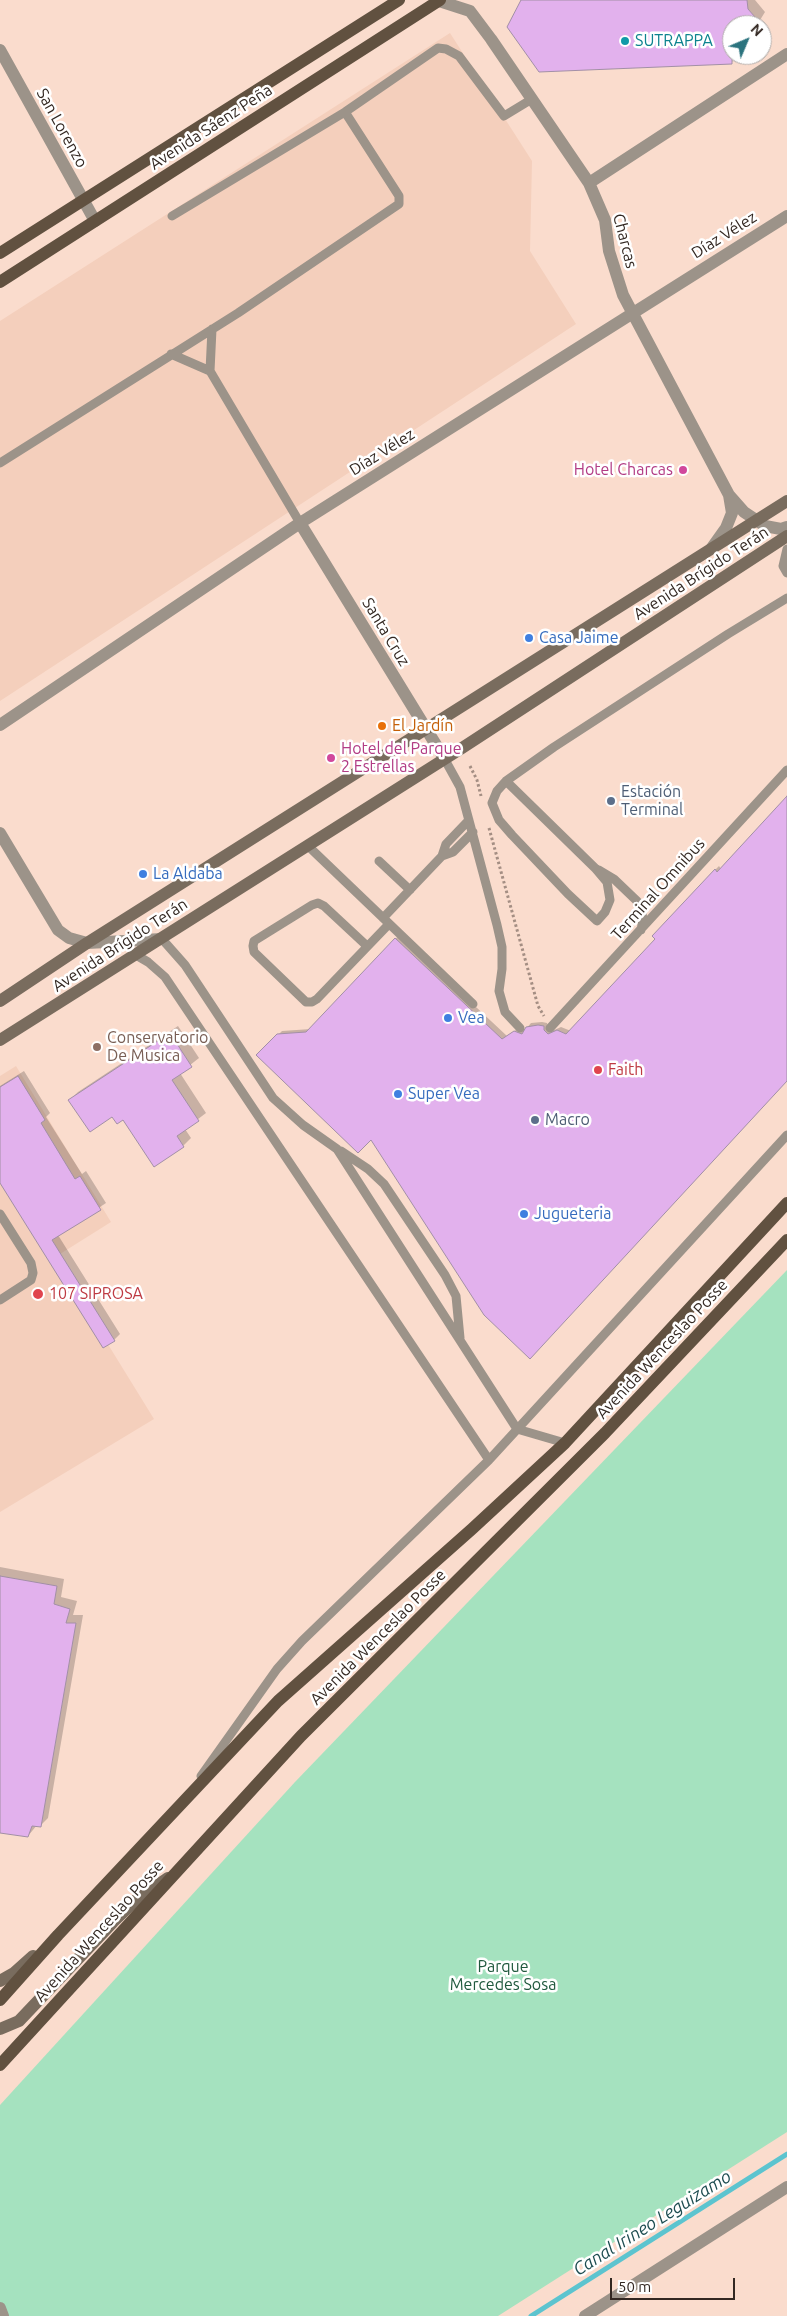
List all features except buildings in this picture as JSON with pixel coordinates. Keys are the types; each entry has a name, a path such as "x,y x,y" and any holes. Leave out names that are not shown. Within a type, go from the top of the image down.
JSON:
{"main road":[{"name":"Avenida Sáenz Peña","path":"0,253 399,0"},
{"name":"Avenida Sáenz Peña","path":"0,282 438,0"},
{"name":"Avenida Brígido Terán","path":"0,1001 88,943 787,501"},
{"name":"Avenida Brígido Terán","path":"0,1040 162,939 787,536"},
{"path":"0,2000 58,1935 182,1803 311,1671 472,1529 565,1442 787,1203"},
{"name":"Avenida Wenceslao Posse","path":"0,2065 301,1736 579,1459 787,1240"},
{"path":"0,2029 19,2021 136,1900 172,1875"},
{"path":"0,1981 14,1974 58,1935"}],"street":[{"name":"Charcas","path":"438,0 470,11 589,183 605,220 609,251 623,295 729,495 744,512 765,526 781,529 787,527"},
{"name":"San Lorenzo","path":"0,50 95,221"},
{"path":"589,183 787,54"},
{"name":"Díaz Vélez","path":"0,725 300,522 787,216"},
{"name":"Charcas","path":"709,551 726,528 732,513 729,495"},
{"name":"Santa Cruz","path":"300,522 444,758"},
{"path":"0,833 58,930 68,938 88,943 162,939"},
{"path":"586,2316 787,2187"},
{"path":"0,2308 3,2316"}],"lane":[{"path":"172,216 346,112 438,48 446,49 459,56 504,116 532,99"},
{"path":"0,463 212,329 400,204 399,196 346,112"},
{"path":"212,329 210,371 300,522"},
{"path":"171,354 210,371"},
{"path":"787,549 783,566 787,573"},
{"path":"506,781 607,882 610,900 605,912 597,920 555,881 499,820 492,803 497,791 506,781 582,728 787,598"},
{"path":"444,758 460,787 502,947 499,991 505,1012 520,1028"},
{"name":"Terminal Omnibus","path":"550,1028 787,770"},
{"path":"367,946 324,906 312,904 254,941 253,946 254,952 306,1002 317,999 367,946 410,890 442,856 446,844 469,820"},
{"path":"442,856 454,852 473,832"},
{"path":"307,845 473,1004"},
{"path":"379,861 410,890"},
{"path":"596,869 614,879 637,901 643,919 641,930"},
{"path":"162,939 184,965 273,1098 303,1126 368,1169 384,1184 445,1275 456,1296 460,1341"},
{"path":"136,955 148,962 165,978 489,1460"},
{"path":"182,1803 277,1669 302,1641 489,1460 787,1134"},
{"path":"337,1149 517,1429 565,1442"},
{"path":"0,1214 31,1263 33,1272 31,1280 0,1300"}],"path":[{"path":"470,766 477,780 481,798"},
{"path":"489,826 538,1006 550,1028"}],"shaded area":[{"path":"450,33 532,161 530,251 576,324 0,701 0,321"},
{"path":"16,1066 111,1222 60,1254 0,1159 0,1076"},
{"name":"107 SIPROSA","path":"0,1169 154,1419 0,1512"}],"green space":[{"name":"Parque Mercedes Sosa","path":"787,1270 787,2132 498,2316 0,2316 0,2105 295,1782"}],"waterway":[{"name":"Canal Irineo Leguizamo","path":"531,2316 787,2154"}],"place":[{"name":"SUTRAPPA","path":"625,41"},
{"name":"Hotel Charcas","path":"683,470"},
{"name":"Casa Jaime","path":"529,638"},
{"name":"El Jardín","path":"382,726"},
{"name":"Hotel del Parque 2 Estrellas","path":"331,758"},
{"name":"Estación Terminal","path":"611,801"},
{"name":"La Aldaba","path":"143,874"},
{"name":"Vea","path":"448,1018"},
{"name":"Conservatorio De Musica","path":"97,1047"},
{"name":"Faith","path":"598,1070"},
{"name":"Super Vea","path":"398,1094"},
{"name":"Macro","path":"535,1120"},
{"name":"Jugueteria","path":"524,1214"},
{"name":"107 SIPROSA","path":"38,1294"}]}
